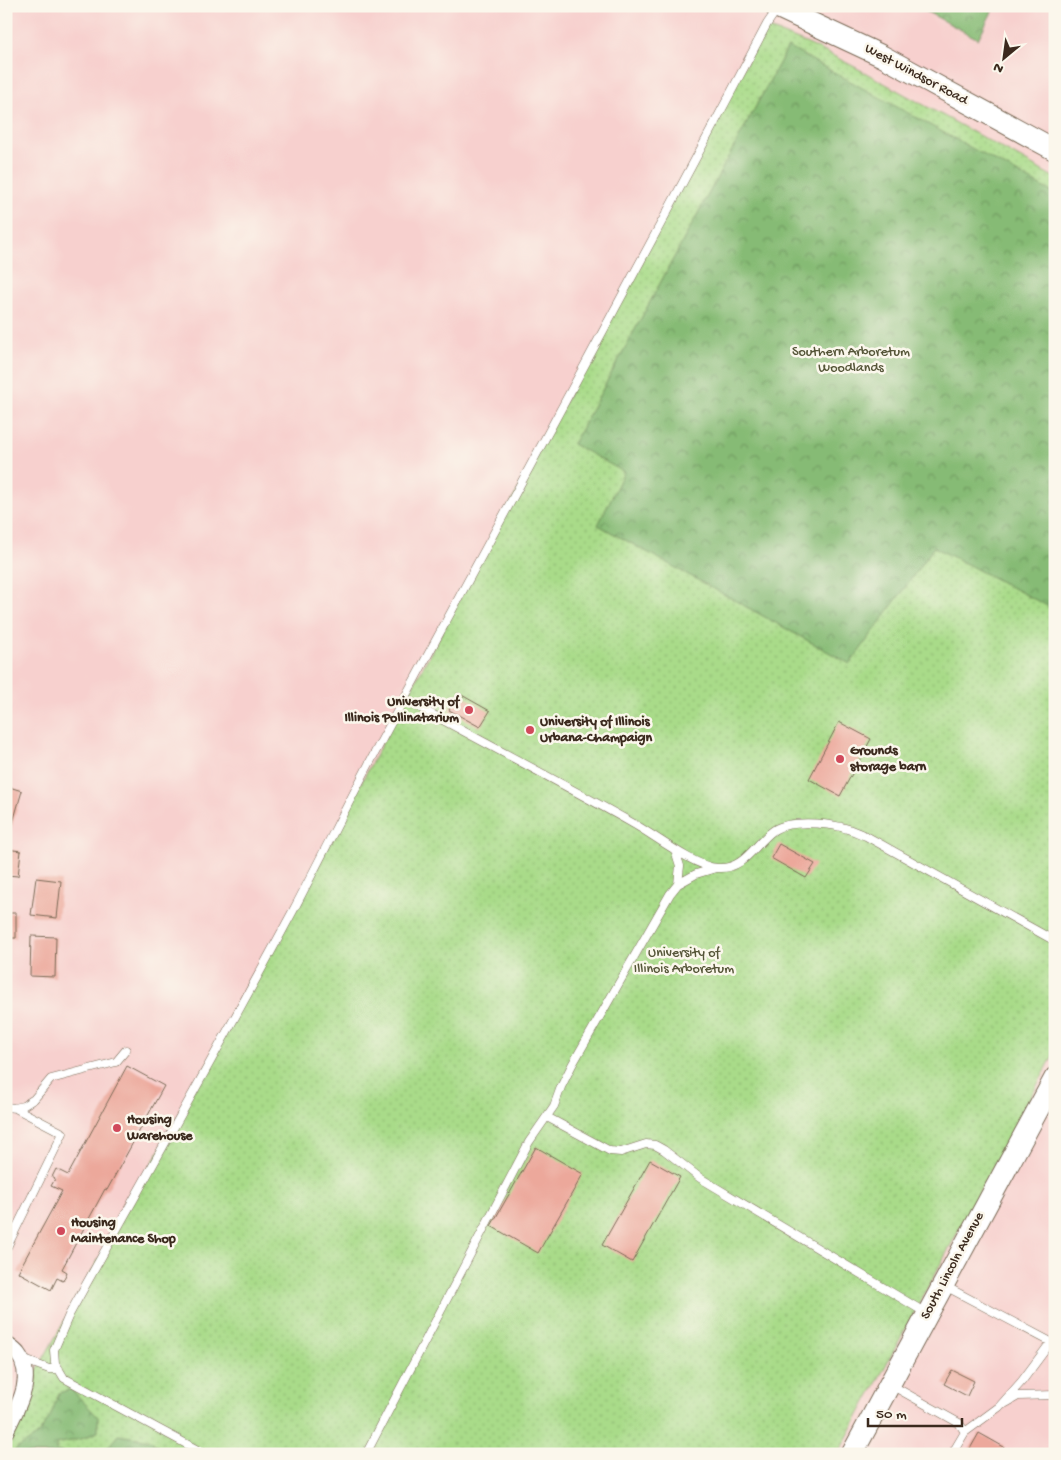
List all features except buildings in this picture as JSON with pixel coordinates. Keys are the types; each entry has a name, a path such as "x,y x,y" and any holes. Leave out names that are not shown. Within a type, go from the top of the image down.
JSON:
{"main road":[{"name":"West Windsor Road","path":"776,7 882,56 1055,150"},
{"name":"South Lincoln Avenue","path":"852,1454 1055,1078"}],"street":[{"path":"6,1344 20,1358 24,1370 25,1388 8,1425"}],"lane":[{"path":"205,1454 64,1378 55,1363 54,1350 70,1315 294,908 404,699 535,459 776,7"},
{"path":"404,699 623,817 697,862 716,868"},
{"path":"366,1454 529,1142 547,1117 572,1065 670,894 678,884 696,874 716,868 729,867 742,862 775,829 782,826 817,824 843,827 866,836 1055,941"},
{"path":"676,850 680,866 678,884"},
{"path":"6,1107 15,1108 23,1106 34,1099 51,1079 116,1062 126,1050"},
{"path":"6,1249 63,1133 15,1108"},
{"path":"547,1117 610,1151 621,1152 646,1144 655,1145 700,1178 927,1314"},
{"path":"943,1285 1053,1341 999,1407"},
{"path":"20,1358 49,1369 59,1369"},
{"path":"890,1384 959,1423 965,1432"},
{"path":"952,1454 965,1432 999,1407 1018,1396 1055,1395"}],"shaded area":[{"name":"University of Illinois Urbana-Champaign","path":"6,6 1055,6 1055,1454 6,1454"}],"green space":[{"path":"916,6 995,6 978,39"},
{"name":"University of Illinois Arboretum","path":"765,28 818,48 1055,178 1055,1052 838,1454 6,1454 10,1438 28,1405 32,1379 294,908"},
{"name":"Southern Arboretum Woodlands","path":"788,47 1055,194 1055,610 934,547 850,664 598,525 624,472 573,444"},
{"path":"71,1389 98,1417 98,1432 81,1439 56,1444 56,1451 66,1454 15,1454 15,1450 37,1436 50,1417 59,1393"},
{"path":"118,1435 150,1440 166,1454 89,1454 104,1452"}],"place":[{"name":"University of Illinois Pollinatarium","path":"469,710"},
{"name":"University of Illinois Urbana-Champaign","path":"530,730"},
{"name":"Grounds storage barn","path":"840,759"},
{"name":"Housing Warehouse","path":"117,1128"},
{"name":"Housing Maintenance Shop","path":"61,1231"}]}
